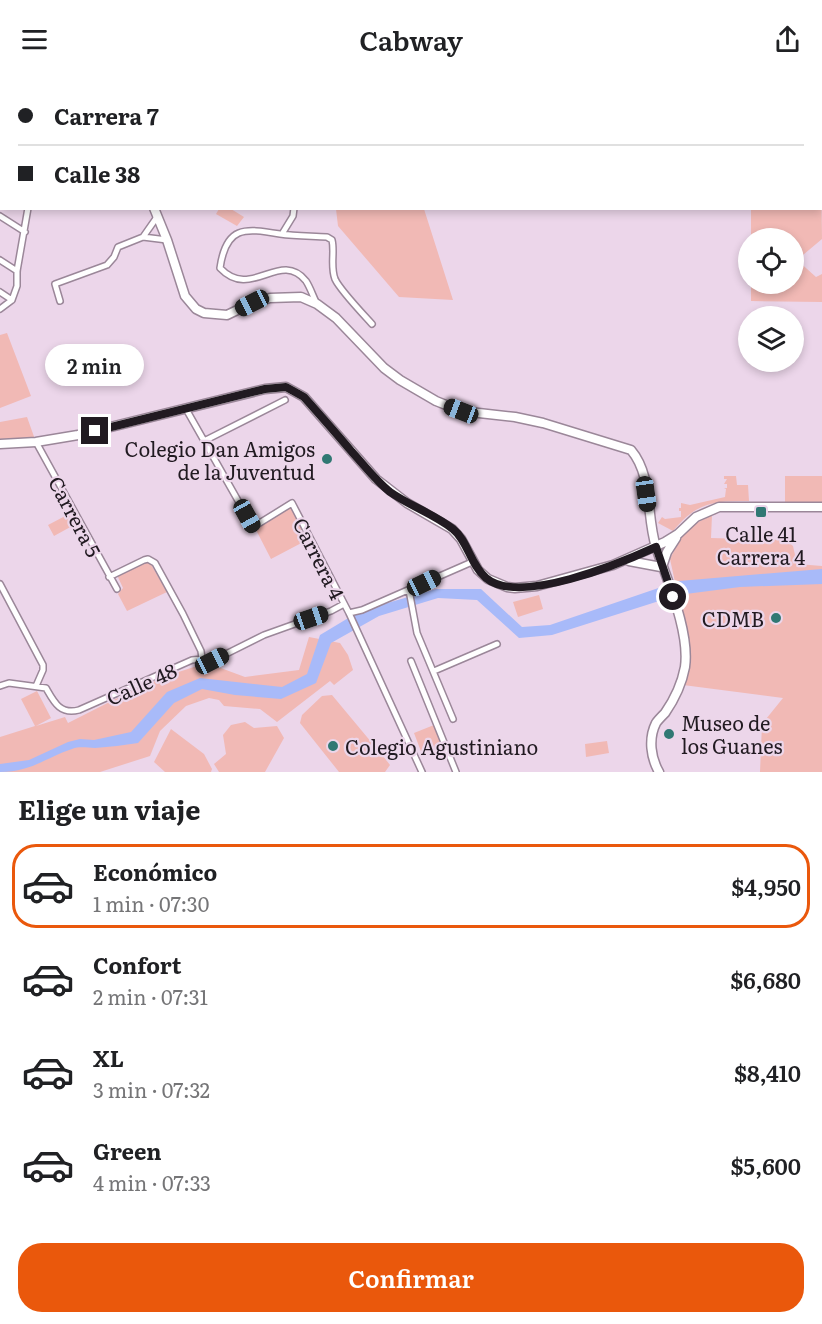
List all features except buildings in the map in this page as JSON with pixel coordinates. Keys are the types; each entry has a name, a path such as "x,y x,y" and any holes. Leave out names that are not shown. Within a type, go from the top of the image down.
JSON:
{"main road":[{"path":"156,213 185,296 196,309 204,313 226,315 270,298 301,297 317,304 336,318 384,368 405,384 436,401 461,411 515,417 543,423 631,450 644,475 652,531 682,634 685,666 681,685 668,708 655,724 652,740 654,762 659,772"},
{"path":"0,444 36,442 78,435 274,387 286,387 304,397 388,490 457,533 472,562 488,579 499,585 515,588 592,573 657,549 696,517 719,507 822,507"},
{"path":"652,531 670,536 678,534"},
{"path":"662,566 678,534"},
{"path":"626,560 662,566"}],"street":[{"path":"0,309 12,300 17,286 17,271 28,210"},
{"path":"282,234 293,216 294,210"},
{"path":"143,237 156,213"},
{"path":"0,216 25,232"},
{"path":"317,304 306,281 298,274 280,270 253,280 228,277 220,268 225,244 232,235 256,230 327,237 332,240 336,280 372,324"},
{"path":"60,301 55,284 107,265 118,247 143,237 167,240"},
{"path":"0,260 17,271"},
{"path":"0,292 12,300"},
{"path":"186,410 204,441 285,400"},
{"name":"Carrera 4","path":"204,441 253,526 292,502 350,614 422,772"},
{"name":"Carrera 5","path":"36,442 117,590"},
{"path":"109,576 148,559 155,562 201,651 202,659"},
{"path":"350,614 410,593 472,562"},
{"path":"0,584 43,665 36,686 9,683 0,686"},
{"path":"410,593 417,633 453,719"},
{"name":"Calle 48","path":"36,686 46,688 61,709 71,712 192,660 212,661 264,635 331,611 344,604"},
{"path":"434,671 497,644"},
{"path":"411,662 456,772"}],"shaded area":[{"path":"218,210 233,210 244,217 237,226 216,214"},
{"path":"336,210 424,210 453,300 399,297 338,226"},
{"path":"751,210 822,210 822,239 804,254 804,228 751,228"},
{"path":"804,266 816,277 822,274 822,302 751,301 751,294 804,294"},
{"path":"7,333 31,396 0,408 0,335"},
{"path":"27,417 37,445 0,449 0,422"},
{"path":"724,476 736,476 737,485 748,485 749,501 706,505 690,514 673,531 658,523 662,517 665,519 681,517 679,508 681,508 681,503 690,505 725,497 726,489 724,488 727,488 727,484 724,484 727,479 724,479"},
{"path":"785,476 822,476 822,502 785,503"},
{"path":"291,505 309,539 271,559 255,528"},
{"path":"717,512 712,515 711,538 786,540 793,546 797,564 822,566 822,772 760,772 762,724 783,698 683,685 689,666 688,642 670,559 682,535 693,525"},
{"path":"69,514 74,525 54,536 48,525"},
{"path":"149,561 167,592 127,611 118,594 123,588 117,575"},
{"path":"539,595 543,609 518,617 513,602"},
{"path":"309,637 340,643 348,655 353,670 334,685 330,681 277,722 260,709 224,706 219,700 209,698 186,706 160,731 150,756 100,772 0,772 0,737 35,726 21,699 37,691 51,718 36,726 65,717 68,723 151,681 197,666 218,667 245,677 299,670"},
{"path":"332,695 390,765 385,772 339,772 300,723 302,715 322,696"},
{"path":"245,722 254,728 277,726 284,738 265,772 219,772 214,764 226,754 223,735 231,725"},
{"path":"434,725 443,746 422,754 414,733"},
{"path":"171,729 204,754 212,769 211,772 165,772 154,762"},
{"path":"607,741 609,753 586,757 585,744"}],"water":[{"path":"822,569 822,584 740,587 678,595 552,635 519,638 477,600 438,598 379,616 331,643 316,683 281,699 235,695 202,689 174,703 138,743 101,748 75,748 21,770 0,772 0,764 29,760 68,742 80,739 94,740 131,732 167,692 200,678 282,687 307,674 320,635 350,617 377,606 436,589 481,589 522,627 550,625 679,581"}],"place":[{"name":"Colegio Dan Amigos de la Juventud","path":"327,459"},
{"name":"Calle 41 Carrera 4","path":"761,512"},
{"name":"CDMB","path":"776,618"},
{"name":"Museo de los Guanes","path":"669,734"},
{"name":"Colegio Agustiniano","path":"333,746"}],"route":[{"path":"95,431 265,389 286,387 304,397 388,490 452,528 461,539 478,570 499,585 523,588 555,582 592,573 656,547 673,597"}]}
